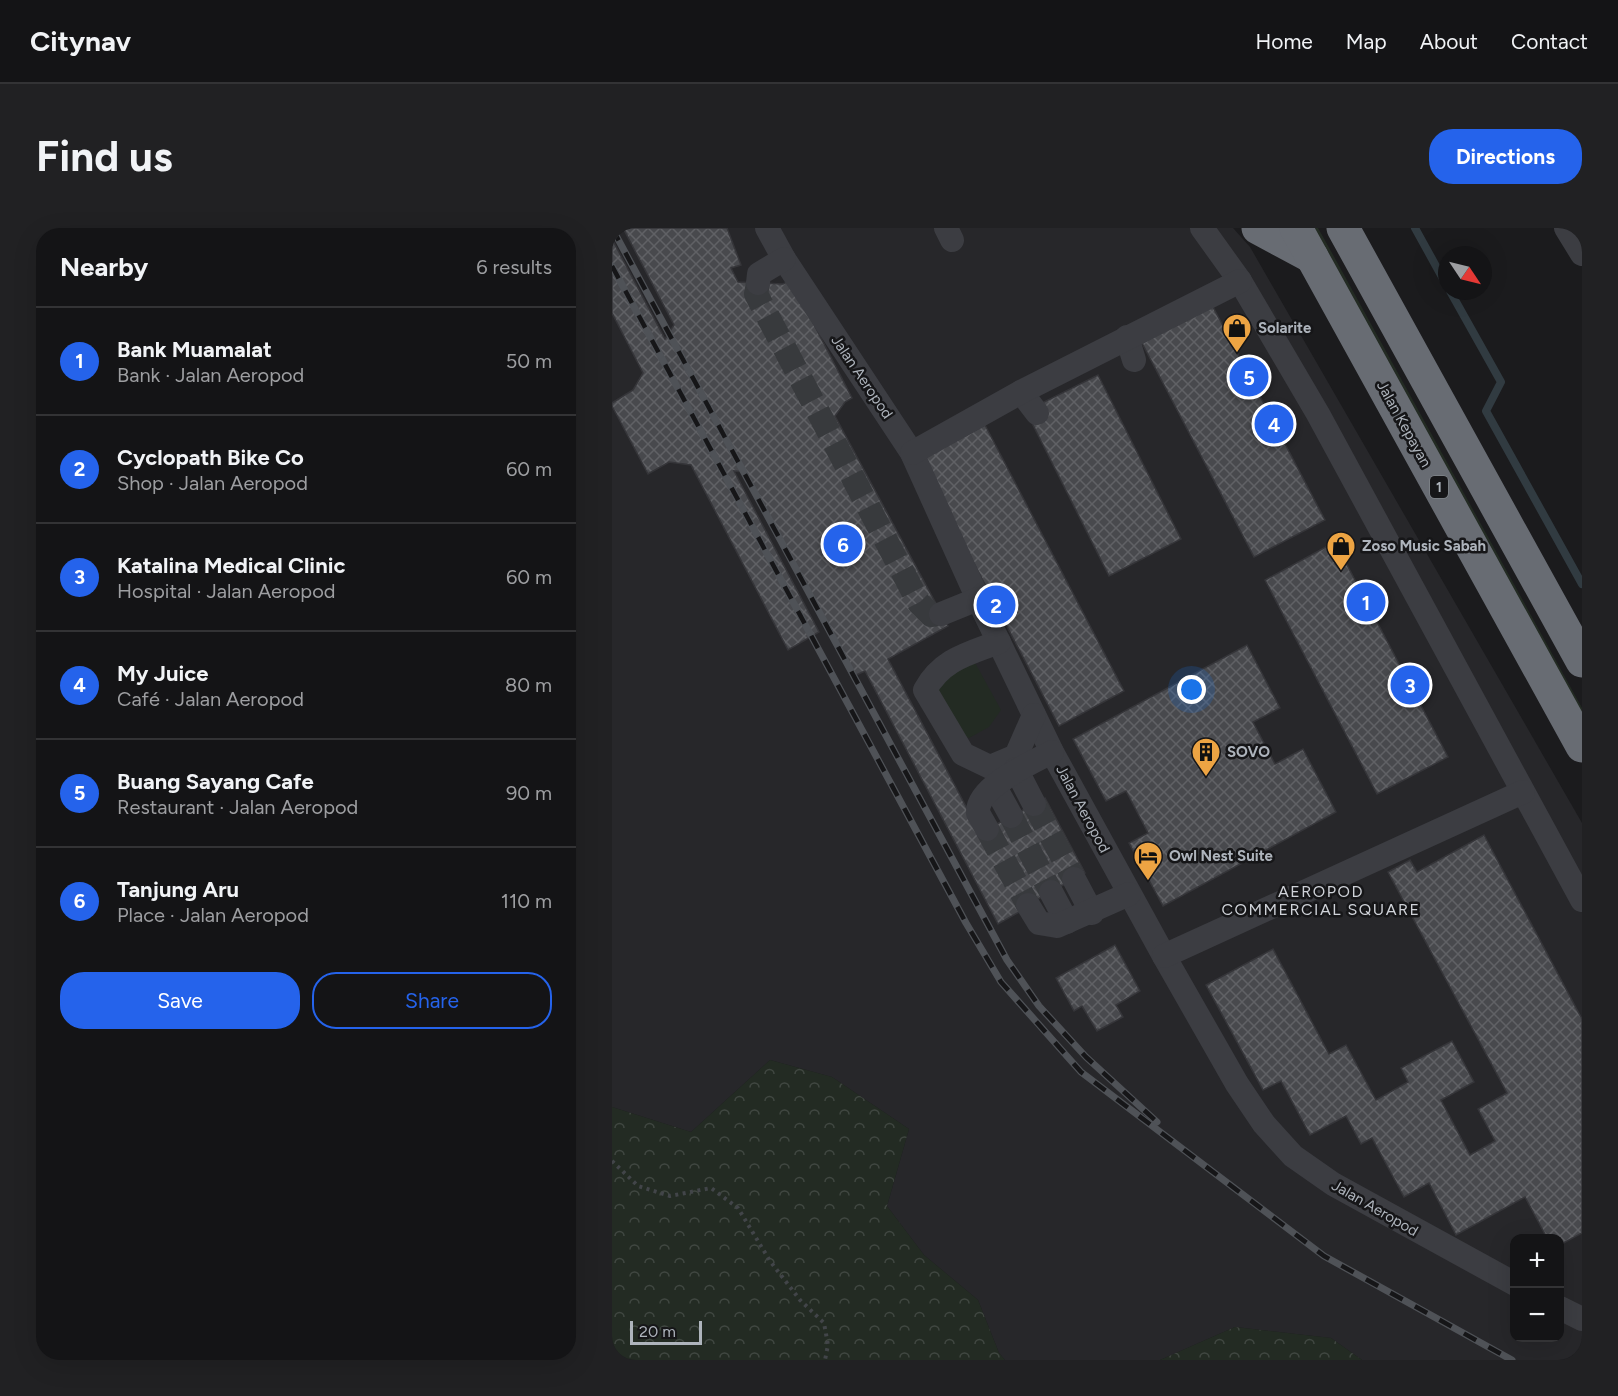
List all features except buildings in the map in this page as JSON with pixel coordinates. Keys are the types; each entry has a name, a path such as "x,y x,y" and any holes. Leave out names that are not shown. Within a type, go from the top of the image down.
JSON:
{"highway":[{"path":"1258,228 1312,257"},
{"name":"Jalan Kepayan","path":"1296,228 1582,746"},
{"path":"1343,228 1582,661"}],"street":[{"name":"Jalan Aeropod","path":"767,228 784,260 912,453 978,599 1052,752 1164,956 1237,1084 1264,1124 1293,1156 1333,1184 1407,1227 1510,1281"},
{"path":"1202,228 1240,281 1318,414 1582,900"},
{"path":"1566,228 1582,254"},
{"path":"758,283 759,274 784,260"},
{"path":"912,453 1021,392 1240,281"},
{"path":"1126,337 1134,360"},
{"path":"1021,392 1037,413"},
{"path":"941,614 978,599"},
{"path":"999,642 951,661 933,674 925,690 963,754 990,767 1016,756 1034,715"},
{"path":"987,829 978,807 995,787 1016,769 1052,752"},
{"path":"1016,769 1034,804"},
{"path":"995,787 1011,816"},
{"path":"1164,956 1523,792"},
{"path":"1554,849 1576,865 1582,874"},
{"path":"1074,879 1092,913"},
{"path":"1051,892 1067,922"},
{"path":"1028,905 1039,923 1058,926 1092,913 1129,894"},
{"path":"1564,1310 1582,1319"}],"path":[{"path":"612,1161 638,1186 670,1196 711,1188 738,1208 770,1261 800,1300 824,1323 828,1345 825,1360"}],"shaded area":[{"name":"AEROPOD COMMERCIAL SQUARE","path":"612,228 1233,228 1250,247 1582,823 1582,1360 1362,1360 1331,1338 1235,1327 1160,1360 1005,1360 999,1353 978,1300 924,1255 887,1206 909,1129 832,1077 770,1060 691,1132 612,1107"}],"green space":[{"path":"1310,228 1318,228 1332,253 1582,708 1582,719"},
{"path":"973,659 1001,710 989,727 969,738 961,734 938,691 945,672"},
{"path":"770,1060 832,1077 909,1129 887,1206 924,1255 978,1300 999,1353 1005,1360 612,1360 612,1107 691,1132"},
{"path":"1235,1327 1331,1338 1362,1360 1160,1360"}],"waterway":[{"path":"1415,228 1438,270"},
{"path":"1455,300 1501,382 1486,411 1582,584"}],"tunnel":[{"path":"758,283 756,294 919,603 931,615 941,614"},
{"path":"1034,804 1074,879"},
{"path":"1011,816 1051,892"},
{"path":"987,829 1028,905"}],"railway":[{"path":"612,228 1007,960 1039,1006 1086,1057 1157,1122"},
{"path":"612,266 966,923 1001,982 1081,1072 1324,1256 1512,1360"}],"place":[{"name":"Solarite","path":"1237,354"},
{"name":"Buang Sayang Cafe","path":"1249,377"},
{"name":"My Juice","path":"1274,424"},
{"name":"Tanjung Aru","path":"843,544"},
{"name":"Zoso Music Sabah","path":"1341,572"},
{"name":"Bank Muamalat","path":"1366,602"},
{"name":"Cyclopath Bike Co","path":"996,605"},
{"name":"Katalina Medical Clinic","path":"1410,685"},
{"name":"SOVO","path":"1206,778"},
{"name":"Owl Nest Suite","path":"1148,882"}],"district":[{"name":"AEROPOD COMMERCIAL SQUARE","path":"1321,900"}]}
